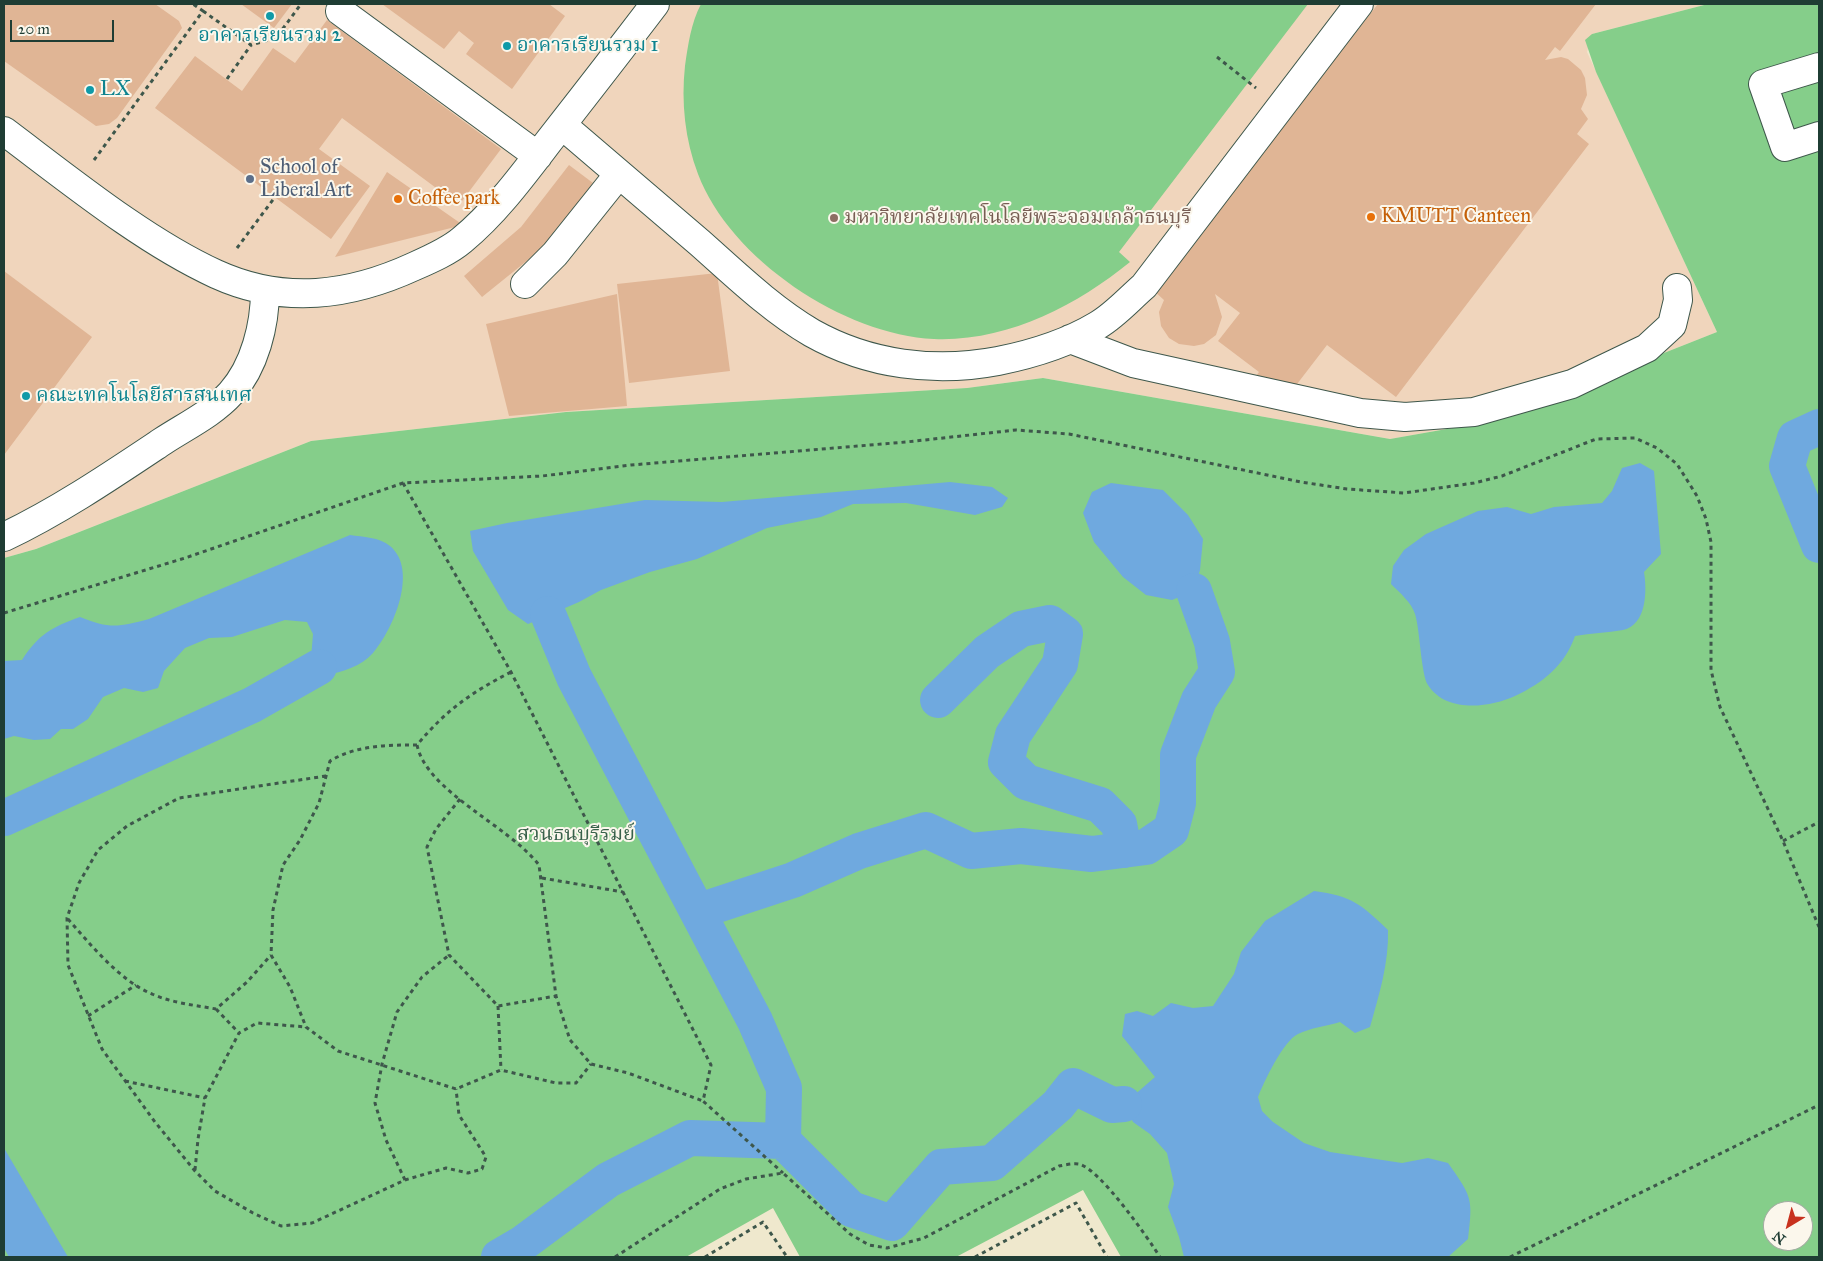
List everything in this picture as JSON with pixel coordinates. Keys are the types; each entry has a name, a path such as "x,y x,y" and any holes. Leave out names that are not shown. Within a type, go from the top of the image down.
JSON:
{"lane":[{"path":"4,131 150,237 217,274 265,290 299,294 362,287 386,279 435,257 462,240 512,189 655,4"},
{"path":"562,125 746,284 813,333 862,354 890,362 918,366 969,366 1034,352 1070,339 1099,324 1144,286 1278,107 1359,4"},
{"path":"340,11 538,156"},
{"path":"1819,67 1764,84 1785,147 1819,136"},
{"path":"4,152 34,154"},
{"path":"526,284 555,254 619,174"},
{"path":"1070,339 1132,363 1360,413 1405,417 1474,412 1572,384 1648,348 1672,325 1678,300 1677,288"},
{"path":"4,537 27,526 150,450 213,409 232,392 256,348 265,310 265,290"}],"path":[{"path":"193,4 251,45"},
{"path":"227,79 251,45 276,38 301,4"},
{"path":"77,185 203,11"},
{"path":"1217,57 1278,107"},
{"path":"217,274 275,197"},
{"path":"4,613 185,558 403,483 542,476 630,465 906,442 1016,430 1069,434 1300,482 1347,489 1404,493 1474,483 1502,476 1596,439 1635,438 1658,448 1676,464 1697,496 1706,519 1711,542 1712,567 1711,670 1720,707 1783,841 1819,927"},
{"path":"403,483 511,672 711,1066 703,1101"},
{"path":"417,745 434,724 474,691 511,672"},
{"path":"417,745 383,745 345,752 330,761 319,803 300,840 283,864 273,910 270,954 290,987 306,1027 338,1051 456,1089 501,1070 556,1083 576,1084 591,1064"},
{"path":"417,745 420,757 435,778 527,850 539,865 556,996 570,1040 591,1064 628,1073 703,1101 850,1234 868,1245 888,1248 924,1238 1060,1166 1079,1164 1095,1175 1114,1196 1147,1237 1160,1257"},
{"path":"326,776 179,798 127,826 98,850 79,883 67,918 68,966 88,1016 102,1049 195,1171 215,1191 253,1213 281,1226 312,1223 405,1180 446,1168 468,1173 482,1169 486,1157 459,1115 456,1089"},
{"path":"460,799 436,829 427,847 449,955 498,1006 501,1070"},
{"path":"1783,841 1819,822"},
{"path":"542,878 623,892"},
{"path":"67,918 93,948 136,985 151,994 179,1003 216,1009 239,1033"},
{"path":"216,1009 247,982 270,954"},
{"path":"405,1180 386,1140 375,1103 382,1064 397,1012 422,977 449,955"},
{"path":"88,1016 136,985"},
{"path":"498,1006 556,996"},
{"path":"195,1171 205,1098 239,1033 257,1023 306,1027"},
{"path":"125,1081 205,1098"},
{"path":"1510,1257 1819,1105"},
{"path":"615,1257 720,1189 746,1179 783,1173"},
{"path":"975,1257 1076,1203 1107,1257"},
{"path":"705,1257 763,1222 787,1257"}],"shaded area":[{"name":"มหาวิทยาลัยเทคโนโลยีพระจอมเกล้าธนบุรี","path":"4,4 1708,4 1592,34 1587,52 1717,332 1492,421 1390,439 1043,378 967,388 566,412 311,441 36,549 4,558"}],"green space":[{"path":"701,4 1308,4 1119,252 1130,262 1087,293 1039,318 1013,328 987,334 961,338 934,339 899,334 864,323 828,307 794,287 763,263 736,235 714,205 698,174 690,148 684,107 687,50 692,26"},
{"name":"สวนธนบุรีรมย์","path":"1708,4 1819,4 1819,1257 1121,1257 1083,1190 956,1257 800,1257 773,1208 686,1257 4,1257 4,558 36,549 311,441 566,412 967,388 1043,378 1390,439 1492,421 1717,332 1596,72 1585,40 1592,34"}],"water":[{"path":"1640,463 1654,471 1661,554 1644,572 1644,606 1637,621 1631,627 1623,630 1575,636 1565,656 1552,672 1525,691 1505,700 1468,706 1446,700 1436,694 1426,680 1417,621 1413,610 1405,598 1391,584 1393,566 1404,550 1426,534 1478,511 1507,507 1531,514 1554,507 1602,503 1612,491 1622,468"},
{"path":"950,482 992,487 1008,498 1002,507 975,515 906,503 853,504 821,517 767,528 697,559 650,572 601,590 579,602 528,624 508,610 473,551 470,531 645,500 722,502"},
{"path":"1111,483 1163,490 1188,515 1203,539 1200,570 1194,591 1172,600 1146,595 1123,577 1094,542 1083,513 1092,492"},
{"path":"350,535 371,538 390,546 398,557 402,570 403,584 395,615 381,643 368,658 358,665 326,675 311,658 313,634 307,622 285,620 232,637 209,638 185,648 164,671 158,688 143,692 124,688 103,697 88,719 73,729 61,729 50,739 34,740 14,736 4,739 4,661 22,660 34,644 47,632 80,617 99,624 114,626 149,619"},
{"path":"1314,891 1338,896 1355,903 1388,930 1387,955 1380,991 1370,1027 1355,1033 1340,1022 1308,1030 1292,1038 1280,1053 1258,1097 1262,1111 1273,1122 1304,1143 1330,1152 1402,1163 1428,1158 1448,1163 1462,1183 1469,1198 1470,1215 1468,1239 1448,1257 1184,1257 1168,1207 1174,1184 1167,1153 1150,1134 1133,1122 1124,1104 1155,1077 1122,1036 1125,1014 1137,1011 1153,1016 1171,1003 1193,1008 1213,1006 1234,974 1241,952 1265,921"},
{"path":"4,1148 68,1257 9,1257 4,1248"}],"building":[{"name":"LX","path":"4,4 155,4 179,21 182,28 117,118 109,124 96,126 4,61"},
{"name":"อาคารเรียนรวม 2","path":"241,4 292,4 274,28"},
{"name":"อาคารเรียนรวม 1","path":"382,4 549,4 565,16 512,89 466,54 474,43 459,31 444,49"},
{"name":"KMUTT Canteen","path":"1378,4 1596,4 1560,51 1555,47 1545,60 1561,57 1568,59 1581,70 1585,78 1587,95 1581,109 1588,119 1577,134 1589,144 1396,397 1327,345 1294,388 1256,376 1259,372 1218,341 1240,313 1215,294 1222,317 1216,335 1204,344 1194,346 1179,344 1169,338 1161,326 1159,312 1164,300 1153,290"},
{"path":"327,20 501,149 459,205 342,118 319,149 370,186 331,239 155,108 195,56 242,91 273,48 295,63"},
{"path":"569,165 593,183 544,247 482,297 464,276 521,227"},
{"name":"Coffee park","path":"387,172 463,225 335,257"},
{"name":"คณะเทคโนโลยีสารสนเทศ","path":"4,271 92,337 4,455"},
{"path":"717,273 730,371 629,383 617,284"},
{"path":"617,294 627,406 509,416 486,324"}],"waterway":[{"path":"1819,427 1795,438 1787,466 1819,545"},
{"path":"699,911 793,880 859,851 926,830 971,851 1021,846 1092,854 1146,847 1171,830 1178,803 1178,755 1199,700 1217,672 1212,642 1194,591"},
{"path":"548,614 574,677 755,1021 784,1088 783,1141"},
{"path":"938,700 987,652 1021,629 1050,623 1065,634 1060,664 1013,735 1006,762 1026,782 1100,805 1119,824 1124,850"},
{"path":"4,818 252,705 319,667"},
{"path":"499,1257 523,1243 608,1180 690,1138 783,1141 851,1209 892,1223 941,1167 992,1163 1058,1105 1073,1086 1112,1105 1124,1104"}],"place":[{"name":"อาคารเรียนรวม 2","path":"270,16"},
{"name":"อาคารเรียนรวม 1","path":"507,46"},
{"name":"LX","path":"90,90"},
{"name":"School of Liberal Art","path":"250,179"},
{"name":"Coffee park","path":"398,199"},
{"name":"KMUTT Canteen","path":"1371,217"},
{"name":"มหาวิทยาลัยเทคโนโลยีพระจอมเกล้าธนบุรี","path":"834,218"},
{"name":"คณะเทคโนโลยีสารสนเทศ","path":"26,396"}]}
